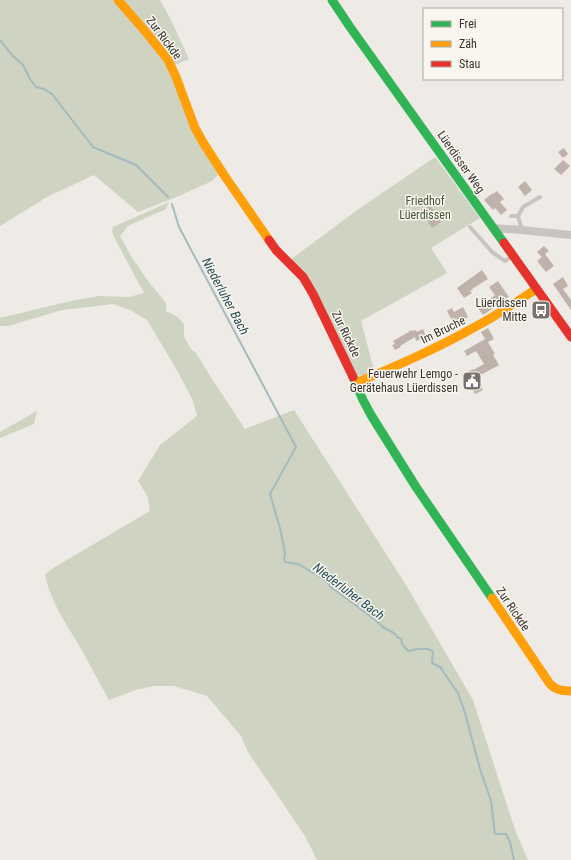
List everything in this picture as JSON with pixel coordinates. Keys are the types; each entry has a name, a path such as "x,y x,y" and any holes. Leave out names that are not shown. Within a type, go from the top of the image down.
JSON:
{"street":[{"name":"Zur Rickde","path":"118,0 168,60 195,128 224,175 276,250 303,277 313,294 371,415 395,453 550,684 555,689 571,691"},
{"name":"Lüerdisser Weg","path":"332,0 571,337"},
{"path":"494,228 571,235"},
{"name":"Im Bruche","path":"356,383 465,333 536,289"}],"lane":[{"path":"522,230 518,216 523,207 540,197"},
{"path":"511,216 518,216"},
{"path":"470,227 492,252 505,261 513,256"}],"green space":[{"path":"0,0 116,0 158,50 218,174 216,177 212,181 179,196 138,212 94,175 47,197 0,226"},
{"path":"124,0 160,0 189,59 175,65"},
{"name":"Friedhof Lüerdissen","path":"435,157 480,218 431,248 447,273 361,321 374,370 363,376 357,375 290,260 360,208"},
{"path":"169,202 166,209 128,226 120,236 131,256 148,281 166,303 166,311 178,317 184,324 184,337 245,429 294,410 406,585 473,700 515,830 528,860 317,860 305,836 248,752 241,736 207,696 174,686 154,686 136,690 109,700 62,618 50,593 45,575 53,568 150,511 148,497 138,481 160,445 197,416 193,401 178,372 147,320 130,310 113,304 62,310 8,326 0,326 0,318 75,300 99,296 129,297 144,293 115,239 112,232 113,227"},
{"path":"37,411 34,424 0,438 0,432"}],"building":[{"path":"564,148 568,154 563,158 558,152"},
{"path":"563,160 570,166 561,175 554,169"},
{"path":"525,181 532,190 525,196 518,187"},
{"path":"497,191 504,199 500,202 507,210 501,215 495,208 493,210 484,200"},
{"path":"430,205 441,222 432,228 421,211"},
{"path":"544,246 549,251 545,254 554,266 546,272 537,261 542,257 537,252"},
{"path":"482,270 488,279 472,289 470,291 472,293 464,298 457,288"},
{"path":"563,277 568,286 563,289 571,300 571,310 553,284"},
{"path":"498,281 509,297 483,315 477,307 495,295 489,287"},
{"path":"463,307 468,317 459,322 460,324 455,327 447,311 452,308 454,312"},
{"path":"488,328 494,339 488,342 499,365 477,377 483,390 475,394 471,386 469,387 462,375 484,364 476,351 467,356 464,351 485,339 481,332"},
{"path":"423,329 426,337 416,341 415,337 395,350 392,345 395,344 393,341 412,330 416,330 417,332"}],"waterway":[{"path":"0,40 12,55 23,65 36,87 44,89 52,94 93,147 136,165 168,197"},
{"name":"Niederluher Bach","path":"172,204 179,227 296,447 270,494 280,528 285,553 285,562 298,564 324,579 331,587 384,628 394,633 401,639 402,644 408,651 418,649 433,651 432,663 440,667 458,693 465,713 480,769 491,801 495,834 506,834 510,842 514,860"}],"traffic: fast":[{"path":"332,0 504,243"},
{"path":"353,377 371,415 416,487 492,598"}],"traffic: slow":[{"path":"118,0 168,60 195,128 224,175 269,240"},
{"path":"356,383 416,357 459,336 497,315 536,289"},
{"path":"492,598 550,684 559,690 571,691"}],"traffic: jam":[{"path":"269,240 276,250 303,277 313,294 353,377"},
{"path":"504,243 571,337"}],"place":[{"name":"Lüerdissen Mitte","path":"541,310"},
{"name":"Feuerwehr Lemgo - Gerätehaus Lüerdissen","path":"472,381"}]}
